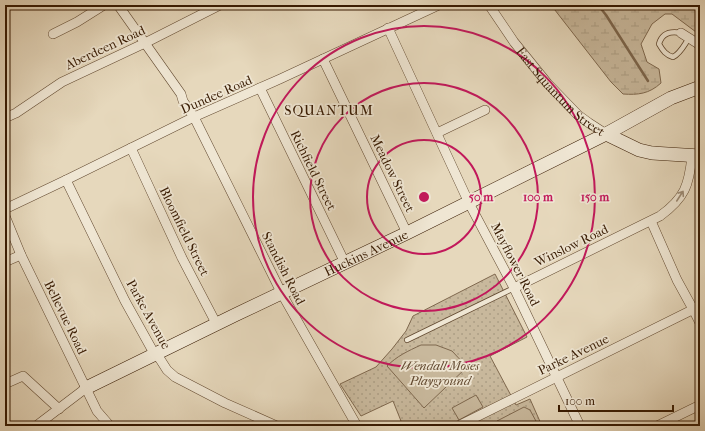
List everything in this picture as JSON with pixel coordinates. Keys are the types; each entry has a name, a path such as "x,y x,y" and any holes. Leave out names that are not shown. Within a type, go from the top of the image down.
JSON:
{"street":[{"path":"53,34 77,22 104,5"},
{"name":"Standish Road","path":"118,5 181,94 194,117 282,294 357,426"},
{"name":"Aberdeen Road","path":"5,118 16,113 62,82 145,43 220,5"},
{"name":"Dundee Road","path":"5,209 194,117 439,5"},
{"name":"East Squantum Street","path":"489,5 514,42 548,84 578,115 589,124 639,150 652,153 696,156"},
{"name":"Mayflower Road","path":"388,28 469,203 514,288 580,426"},
{"path":"685,36 700,46"},
{"name":"Meadow Street","path":"323,59 407,234"},
{"name":"Huckins Avenue","path":"36,426 86,388 407,234 606,134 671,98 700,87"},
{"name":"Richfield Street","path":"260,88 345,263"},
{"path":"437,134 485,110"},
{"name":"Bloomfield Street","path":"131,148 182,258 217,325"},
{"name":"Winslow Road","path":"514,288 660,216 672,207 680,197 686,186 696,156"},
{"name":"Parke Avenue","path":"66,180 125,301 155,355 160,359 167,370 175,377 277,426"},
{"name":"Bellevue Road","path":"5,216 21,254 104,424"},
{"path":"651,221 677,280 696,307 700,323"},
{"path":"5,262 21,254"},
{"name":"Parke Avenue","path":"458,426 696,307"},
{"path":"5,384 23,376 59,409"},
{"path":"657,426 700,405"}],"lane":[{"path":"674,32 685,36 681,51 673,57 663,51 659,44 661,39 666,34 674,32"},
{"name":"Winslow Road","path":"407,340 514,288"}],"green space":[{"path":"551,5 700,5 700,35 672,14 665,14 652,24 641,44 647,62 659,69 661,83 648,92 623,94 611,82"},
{"name":"Wendall Moses Playground","path":"495,274 527,337 490,356 516,405 530,399 542,426 403,426 393,401 361,416 340,384 376,367 406,331 413,316"},
{"path":"421,345 436,345 452,351 467,367 424,408 387,366 407,352"},
{"path":"476,395 483,407 459,420 452,408"},
{"path":"524,407 530,410 537,423 536,426 495,426 497,421"}],"waterway":[{"path":"598,5 648,81"},
{"path":"691,5 699,10"}],"district":[{"name":"SQUANTUM","path":"329,110"}]}
